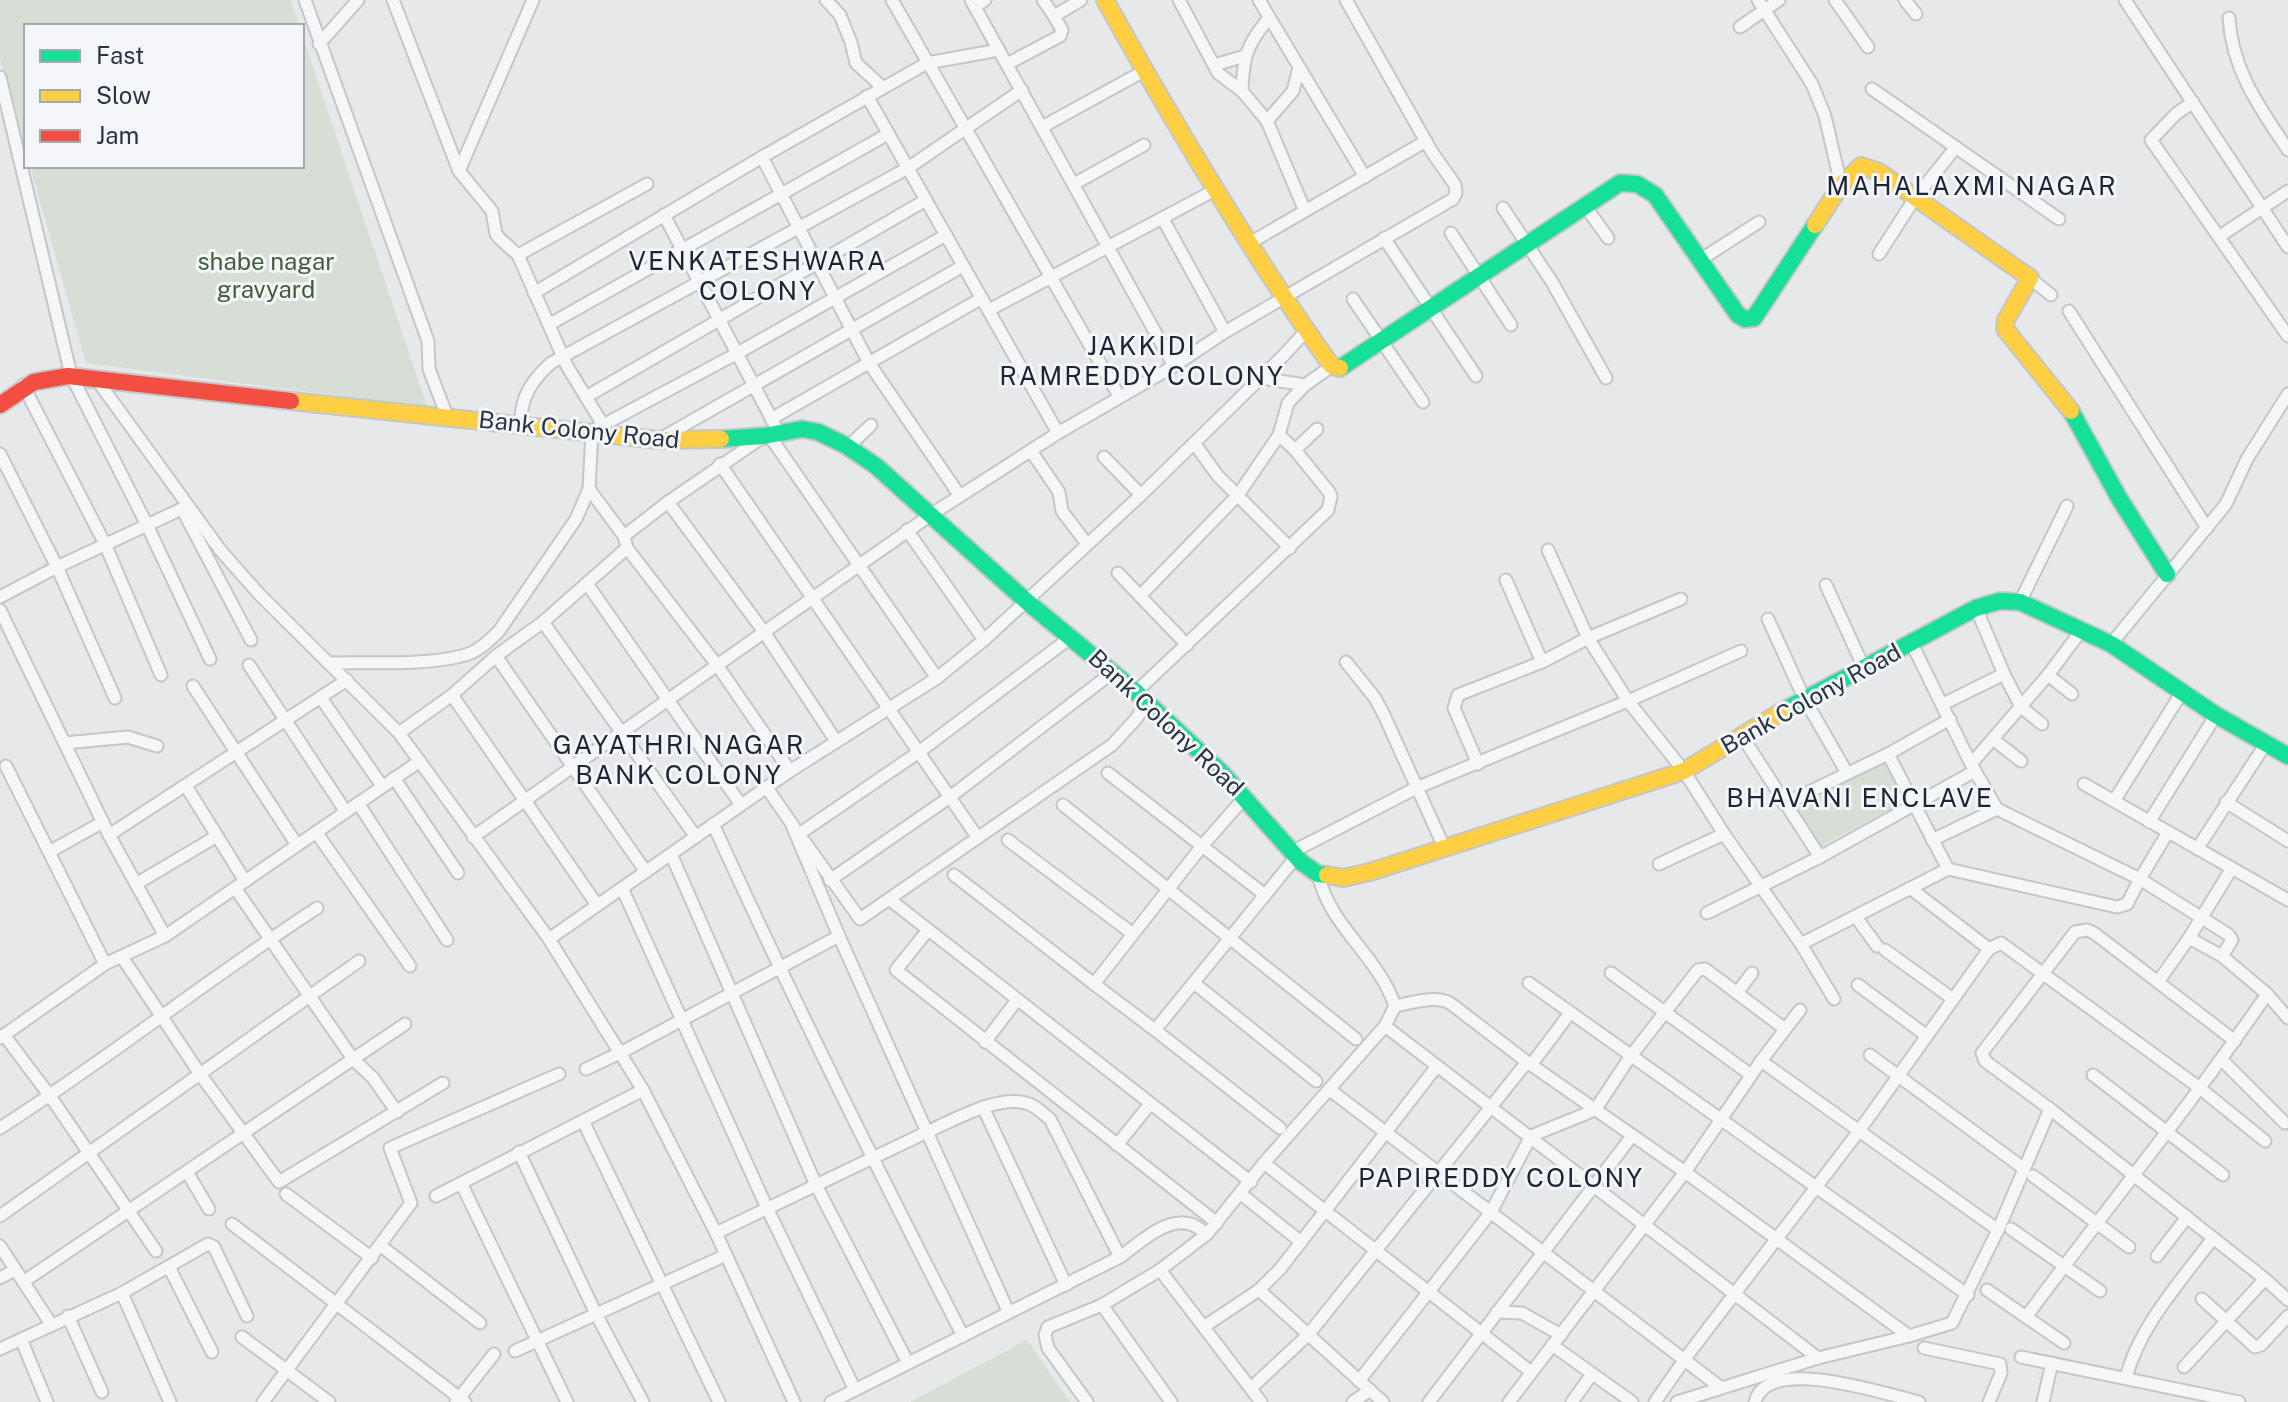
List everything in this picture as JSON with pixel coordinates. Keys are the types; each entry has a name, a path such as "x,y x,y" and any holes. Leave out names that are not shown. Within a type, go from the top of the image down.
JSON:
{"street":[{"path":"305,0 428,341 429,369 447,416"},
{"path":"319,44 358,0"},
{"path":"329,663 435,659 468,654 485,645 499,631 576,519 589,489 598,428 518,255 496,234 492,211 474,193 459,171 393,0"},
{"path":"459,171 533,0"},
{"path":"826,0 840,15 856,63 882,87"},
{"path":"892,0 1119,396"},
{"path":"1007,64 1060,36 1062,30 1043,0"},
{"path":"1054,16 1081,0"},
{"path":"1105,0 1248,244 1332,366"},
{"path":"1179,0 1218,73 1242,91 1267,121 1305,211"},
{"path":"1259,0 1365,177"},
{"path":"473,837 907,530 1119,396 1448,203 1456,193 1455,185 1426,141 1346,0"},
{"path":"1740,27 1761,5 1779,0"},
{"path":"1835,0 1868,47"},
{"path":"1905,0 1916,14"},
{"path":"2125,0 2288,247"},
{"path":"977,2 999,50 1174,366"},
{"path":"1761,5 1812,84 1825,116 1841,185"},
{"path":"1242,91 1245,56 1256,34 1269,18"},
{"path":"2229,18 2237,64 2251,93 2288,150"},
{"path":"534,293 927,63 999,50"},
{"path":"1214,65 1245,56"},
{"path":"1267,121 1293,91 1299,68"},
{"path":"1042,127 1144,71"},
{"path":"0,77 71,375 210,659"},
{"path":"1872,89 2059,219"},
{"path":"521,424 520,411 532,383 551,363 908,168 1022,90"},
{"path":"867,96 1058,433"},
{"path":"2193,102 2176,114 2151,140 2288,336"},
{"path":"550,324 888,134"},
{"path":"1248,244 1426,141"},
{"path":"1074,184 1144,145"},
{"path":"1879,254 1915,198 1956,147"},
{"path":"762,157 869,363 960,496"},
{"path":"1140,596 1238,495 1279,435 1288,403 1305,385 1332,366 1344,367 1620,183 1639,183 1659,200 1738,315 1745,319 1754,318 1841,185 1855,169 1868,166 2051,295"},
{"path":"518,255 647,184"},
{"path":"989,310 1215,190"},
{"path":"2220,236 2288,191"},
{"path":"586,397 926,200"},
{"path":"1585,206 1608,238"},
{"path":"1503,208 1552,282 1606,378"},
{"path":"664,215 753,385 770,431 937,678"},
{"path":"1163,219 1225,332"},
{"path":"1700,260 1759,222"},
{"path":"1451,233 1511,325"},
{"path":"598,428 946,235"},
{"path":"1384,238 1476,376"},
{"path":"659,440 963,266"},
{"path":"2030,278 2006,320 2005,329 2082,428 2119,498 2167,574"},
{"path":"399,733 452,695 496,656 588,585 626,542 668,502 869,363 982,298"},
{"path":"1353,299 1423,402"},
{"path":"2069,311 2207,528"},
{"path":"549,939 790,771 937,678 984,640 1141,495 1306,331"},
{"name":"Bank Colony Road","path":"0,405 23,385 40,379 71,375 521,424 598,428 659,440 703,441 808,429 848,447 876,466 1025,600 1141,697 1245,797 1294,854 1318,874 1343,878 1684,771 1804,698 1976,608 2000,601 2020,602"},
{"path":"1261,378 1305,385"},
{"path":"97,380 185,508 231,562 399,733 549,939 643,1090 716,1233 794,1402"},
{"path":"23,385 105,544 161,675"},
{"path":"2111,644 2226,504 2247,459 2288,394"},
{"path":"848,447 871,425"},
{"path":"1295,450 1317,429"},
{"path":"767,788 860,919 978,838 1125,733 1141,697 1187,645 1324,515 1331,496 1295,450 1279,435"},
{"path":"1194,443 1218,476 1290,548"},
{"path":"1031,451 1059,492 1062,511 1087,544"},
{"path":"0,454 57,567 115,698"},
{"path":"1104,457 1141,495"},
{"path":"720,464 978,838"},
{"path":"589,489 790,771"},
{"path":"668,502 764,632 836,741"},
{"path":"2067,506 2020,602 2111,644 2216,715 2288,756"},
{"path":"0,597 185,508"},
{"path":"185,508 251,640"},
{"path":"907,530 984,640"},
{"path":"1548,550 1588,638 1628,701 1684,771 1801,944 1834,999"},
{"path":"1118,573 1187,645"},
{"path":"1506,580 1542,662"},
{"path":"588,585 741,805"},
{"path":"1826,585 1864,668"},
{"path":"1478,764 1454,708 1458,695 1542,662 1588,638 1681,599"},
{"path":"1976,608 2021,707 2042,724"},
{"path":"0,610 109,835 165,936"},
{"path":"1768,619 1804,698 1847,773"},
{"path":"543,622 696,837"},
{"path":"1707,913 1820,857 1973,768 2081,631"},
{"path":"799,834 919,752 1071,637"},
{"path":"1912,644 1973,768 1997,809 2140,879 2202,917 2232,940 2222,956"},
{"path":"1155,1030 1265,895 1294,854 1416,788 1741,651"},
{"path":"496,656 646,872"},
{"path":"1346,662 1375,698 1444,847"},
{"path":"249,665 346,812"},
{"path":"830,880 950,797 1113,672"},
{"path":"1943,704 2004,674"},
{"path":"2048,675 2072,694"},
{"path":"109,835 347,680"},
{"path":"193,686 297,845"},
{"path":"2114,801 2182,692"},
{"path":"452,695 597,905"},
{"path":"321,698 382,786"},
{"path":"2149,822 2216,715"},
{"path":"1784,804 1888,754 1950,719"},
{"path":"1742,736 1820,857"},
{"path":"65,743 128,737 157,746"},
{"path":"1994,740 2021,761"},
{"path":"2197,849 2265,745"},
{"path":"1888,754 1948,869"},
{"path":"156,1251 50,1096 2,1037 105,964 165,936 420,761"},
{"path":"6,766 105,964"},
{"path":"1108,773 1265,895"},
{"path":"394,778 458,873"},
{"path":"2084,784 2288,900"},
{"path":"186,786 217,836 269,939 353,1059 373,1078 397,1112"},
{"path":"1094,984 1202,846 1245,797"},
{"path":"2226,802 2288,841"},
{"path":"358,803 447,940"},
{"path":"1063,805 1356,1039"},
{"path":"1932,840 1997,809"},
{"path":"49,852 103,822"},
{"path":"791,823 1008,1311"},
{"path":"713,824 872,1160 963,1336"},
{"path":"316,832 410,966"},
{"path":"1801,944 1948,869 2117,907 2127,904 2168,832"},
{"path":"1659,864 1724,834"},
{"path":"136,884 217,836"},
{"path":"1008,840 1133,934"},
{"path":"671,854 816,1185 908,1363"},
{"path":"2158,982 2232,868"},
{"path":"1087,1402 1048,1348 1045,1335 1053,1323 1102,1305 1160,1270 1207,1234 1264,1163 1385,1026 1395,1006 1387,985 1323,896 1318,874"},
{"path":"954,875 1280,1128"},
{"path":"622,888 767,1208 855,1390"},
{"path":"1910,888 1989,949"},
{"path":"889,899 1251,1182"},
{"path":"0,1128 317,908"},
{"path":"1856,917 1881,948 1953,999"},
{"path":"928,930 896,970 1217,1223"},
{"path":"2235,1041 2087,930 2075,932 1982,1053 1985,1061 2187,1217 2288,1300"},
{"path":"586,1069 839,936"},
{"path":"2189,938 2222,956 2267,994 2288,1018"},
{"path":"1655,1402 1899,1077 1989,949 2001,943 2201,1089 2265,1141"},
{"path":"122,957 200,1074 279,1182 443,1083"},
{"path":"0,1216 359,961"},
{"path":"1359,1381 1491,1212 1531,1136 1595,1110 1630,1057 1702,968 1785,1029"},
{"path":"1611,973 1751,1075"},
{"path":"1737,993 1752,973"},
{"path":"1194,983 1316,1081"},
{"path":"1529,983 1968,1295"},
{"path":"1858,985 1927,1036"},
{"path":"2026,1317 2132,1174 2201,1089 2267,994"},
{"path":"1395,1006 1443,999 1909,1336"},
{"path":"985,1042 1017,1000"},
{"path":"1509,1402 1685,1172 1800,1010"},
{"path":"1251,1388 1308,1335 1570,1013"},
{"path":"23,1282 405,1024"},
{"path":"1385,1026 1818,1358"},
{"path":"1870,1055 2129,1247"},
{"path":"2222,1060 2285,1123"},
{"path":"1761,1061 2004,1230 2100,1291"},
{"path":"1205,1326 1259,1290 1326,1211 1437,1066"},
{"path":"263,1402 411,1203 390,1148 559,1074"},
{"path":"2093,1075 2223,1175"},
{"path":"436,1196 643,1090"},
{"path":"1330,1090 1720,1387"},
{"path":"716,1233 983,1107 1015,1101 1032,1105 1050,1119 1120,1257"},
{"path":"1117,1145 1150,1104"},
{"path":"983,1107 1066,1285"},
{"path":"1677,1402 1818,1358 1952,1323 2004,1230 2050,1109"},
{"path":"583,1121 719,1402"},
{"path":"1429,1402 1632,1136"},
{"path":"519,1152 596,1314 643,1402"},
{"path":"1264,1163 1531,1372"},
{"path":"187,1172 209,1209"},
{"path":"461,1183 567,1402"},
{"path":"286,1194 372,1258"},
{"path":"1241,1194 1301,1242"},
{"path":"2157,1256 2187,1217"},
{"path":"831,1402 1120,1257 1158,1230 1178,1223 1190,1223 1207,1234"},
{"path":"232,1224 460,1401 494,1354"},
{"path":"2126,1378 2129,1363 2149,1327 2213,1238"},
{"path":"0,1349 122,1293 208,1244 247,1316"},
{"path":"0,1246 51,1324"},
{"path":"381,1246 480,1323"},
{"path":"515,1351 726,1255"},
{"path":"169,1267 212,1352"},
{"path":"0,1278 15,1270"},
{"path":"1160,1270 1261,1402"},
{"path":"2184,1367 2265,1279"},
{"path":"1259,1290 1383,1402"},
{"path":"1987,1290 2064,1343"},
{"path":"122,1293 170,1402"},
{"path":"2202,1299 2255,1347 2261,1345 2288,1316"},
{"path":"1102,1305 1171,1402"},
{"path":"1497,1312 1522,1313 1561,1335"},
{"path":"68,1316 102,1392"},
{"path":"242,1337 329,1402"},
{"path":"21,1339 47,1402"},
{"path":"1552,1345 1632,1402"},
{"path":"1924,1348 2000,1364 2001,1373 1989,1402"},
{"path":"2021,1357 2126,1378 2189,1397 2239,1402"},
{"path":"2043,1402 2052,1363"},
{"path":"1572,1402 1592,1374"},
{"path":"1755,1402 1759,1390 1765,1386 1803,1377 1919,1402"},
{"path":"1353,1402 1370,1390"}],"green space":[{"path":"0,0 291,0 298,24 24,24 24,144 0,58"},
{"name":"shabe nagar gravyard","path":"304,40 427,407 86,363 31,168 304,168"},
{"path":"1885,762 1906,801 1820,847 1794,809"},
{"path":"1027,1340 1070,1402 910,1402"}],"traffic: fast":[{"path":"1340,368 1620,183 1637,184 1655,195 1738,315 1745,319 1754,318 1815,225"},
{"path":"2071,411 2119,498 2167,574"},
{"path":"721,439 802,429 818,432 845,445 876,466 1025,600 1136,692 1221,772 1301,862 1318,874 1327,875"},
{"path":"1781,712 1976,608 2000,601 2020,602 2111,644 2216,715 2288,756"}],"traffic: slow":[{"path":"1105,0 1240,228 1328,361 1340,368"},
{"path":"1815,225 1841,185 1861,166 1879,172 2030,278 2006,320 2005,329 2071,411"},
{"path":"291,401 659,440 721,439"},
{"path":"1327,875 1343,878 1370,872 1684,771 1781,712"}],"traffic: jam":[{"path":"0,405 34,382 68,376 291,401"}],"district":[{"name":"MAHALAXMI NAGAR","path":"1972,186"},
{"name":"VENKATESHWARA COLONY","path":"758,276"},
{"name":"JAKKIDI RAMREDDY COLONY","path":"1142,361"},
{"name":"GAYATHRI NAGAR BANK COLONY","path":"679,760"},
{"name":"BHAVANI ENCLAVE","path":"1860,798"},
{"name":"PAPIREDDY COLONY","path":"1501,1178"}]}
